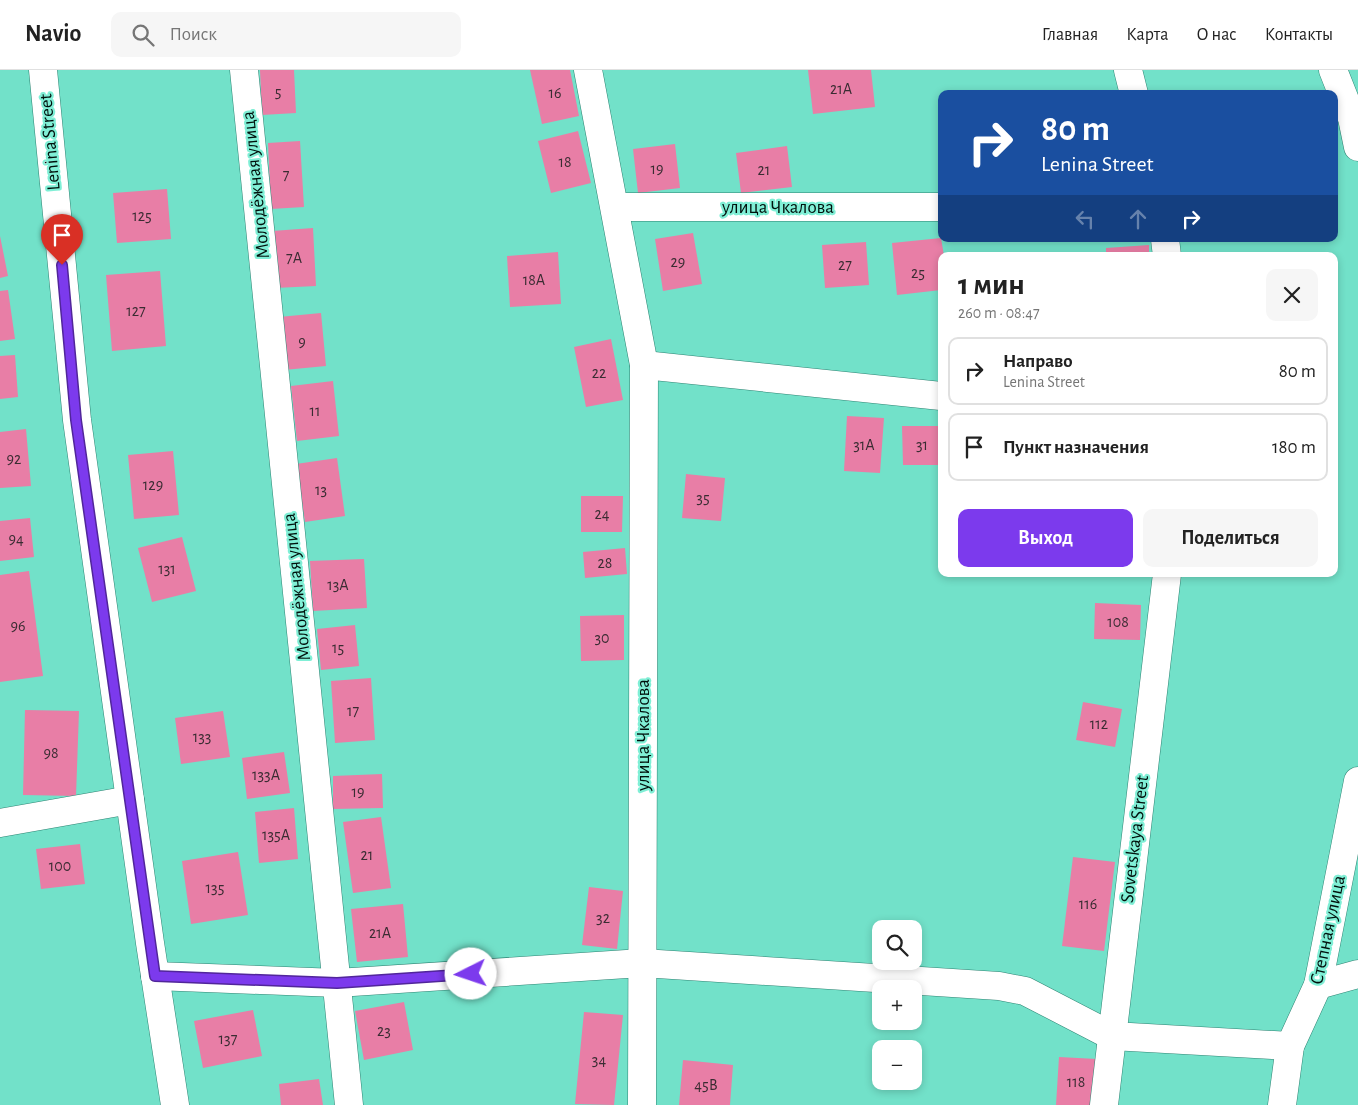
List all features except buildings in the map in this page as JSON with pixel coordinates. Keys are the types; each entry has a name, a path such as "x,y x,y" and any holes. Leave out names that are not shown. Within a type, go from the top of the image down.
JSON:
{"street":[{"name":"Lenina Street","path":"43,70 76,420 175,1105"},
{"name":"Молодёжная улица","path":"244,70 349,1105"},
{"name":"улица Чкалова","path":"588,70 644,365 642,1105"},
{"path":"1128,70 1133,90"},
{"path":"1332,70 1352,118 1358,147"},
{"name":"улица Чкалова","path":"615,207 938,207"},
{"path":"644,365 938,396"},
{"name":"Sovetskaya Street","path":"1104,1105 1167,577"},
{"name":"Степная улица","path":"1282,1105 1290,1046 1318,984 1358,781"},
{"path":"0,823 130,800"},
{"path":"155,976 337,983 642,963 999,986 1025,991 1112,1036 1290,1046"},
{"path":"1318,984 1358,974"}],"route":[{"path":"62,265 76,420 155,976 337,983 471,974"}]}
